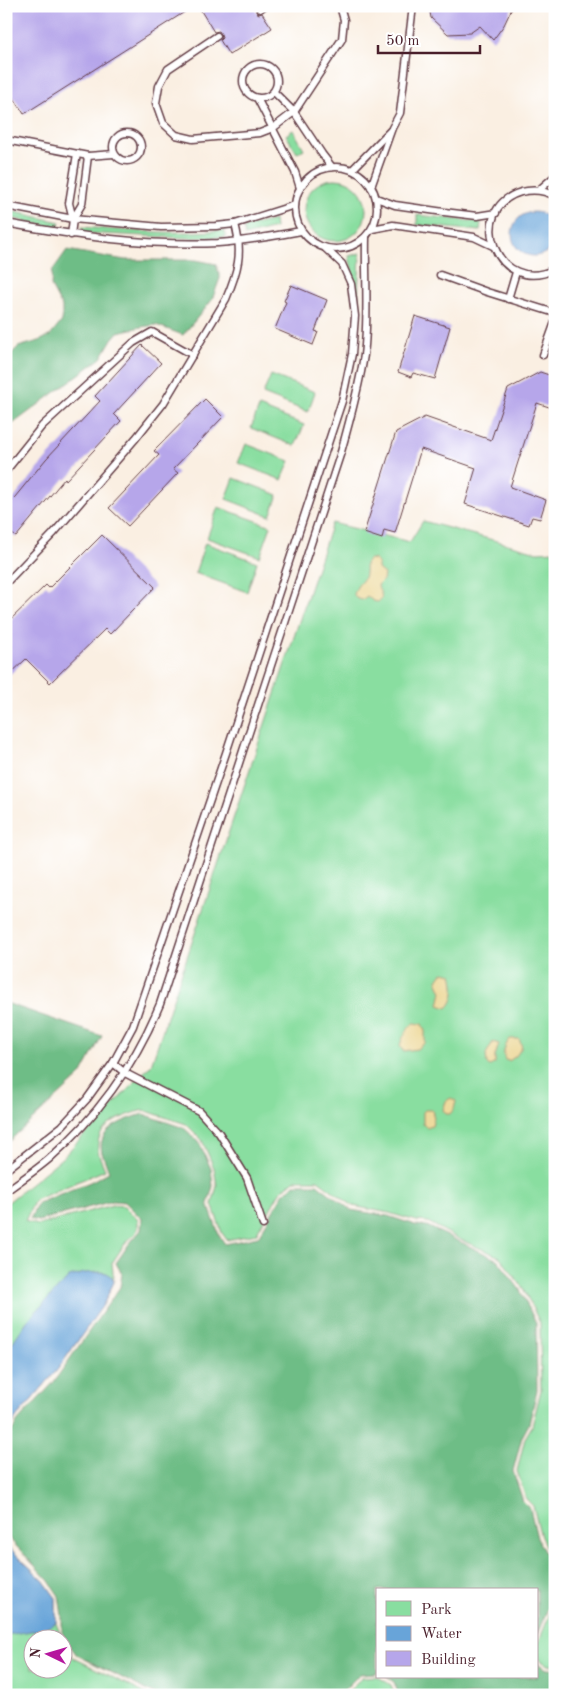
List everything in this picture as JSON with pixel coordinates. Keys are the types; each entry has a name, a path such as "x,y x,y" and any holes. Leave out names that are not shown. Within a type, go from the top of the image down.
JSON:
{"lane":[{"path":"217,36 168,69 159,86 156,103 163,123 176,135 193,138 260,133 273,128 294,112 342,40 344,20 340,6"},
{"path":"371,187 392,128 400,113 413,6"},
{"path":"254,64 265,64 274,70 277,81 274,92 263,98 257,98 248,93 243,82 245,72 254,64"},
{"path":"274,92 294,112 332,167"},
{"path":"257,98 296,172 300,188"},
{"path":"352,170 392,128"},
{"path":"6,140 88,156 114,154 121,160 126,161 134,159 140,152 141,144 138,138 134,134 127,132 117,136 113,144 114,154"},
{"path":"71,235 73,219 69,203 77,154"},
{"path":"73,219 82,204 88,156"},
{"path":"332,167 352,170 360,174 371,187 376,198 377,214 372,229 358,244 347,248 336,250 316,245 301,231 295,214 295,205 300,188 308,177 320,170 332,167"},
{"path":"539,190 555,176"},
{"path":"555,196 539,190 519,192 502,204 496,213 491,235 493,246 498,256 506,266 516,272 531,275 546,274 555,269"},
{"path":"376,198 395,205 444,212 477,216 496,213"},
{"path":"6,206 73,219 161,227 235,224 295,205"},
{"path":"6,223 71,235 162,244 220,242 301,231"},
{"path":"6,583 53,534 163,404 226,299 240,254 235,224"},
{"path":"372,229 393,225 474,237 493,246"},
{"path":"6,1191 49,1159 77,1133 102,1105 125,1073 148,1034 160,1004 341,452 355,402 364,354 366,236"},
{"path":"6,1170 62,1126 87,1099 113,1063 133,1026 154,966 233,734 342,401 352,354 355,316 351,284 342,264 325,248"},
{"path":"508,299 516,272"},
{"path":"440,275 555,313"},
{"path":"544,355 555,322"},
{"path":"6,471 42,426 133,342 152,332 193,355"},
{"path":"113,1063 125,1073 198,1112 219,1132 247,1178 264,1225"}],"green space":[{"path":"293,130 304,149 297,153 286,135"},
{"path":"335,179 347,181 357,188 364,198 366,210 364,222 357,232 347,239 335,241 323,239 313,232 306,222 304,210 306,198 313,188 323,181"},
{"path":"6,210 60,222 58,228 6,217"},
{"path":"417,215 481,222 480,231 417,225"},
{"path":"274,220 275,228 245,236 244,227"},
{"path":"82,227 171,232 224,230 226,237 187,238 82,233"},
{"path":"67,250 125,260 196,260 216,264 220,278 212,300 183,335 156,325 118,332 101,358 6,429 6,359 18,347 39,341 51,335 62,321 62,307 51,286 52,271"},
{"path":"360,253 358,300 349,256"},
{"path":"271,375 315,392 308,412 263,394"},
{"path":"259,407 304,425 295,446 251,428"},
{"path":"246,444 290,461 282,480 238,463"},
{"path":"234,478 278,495 270,516 226,499"},
{"path":"218,507 271,526 260,557 207,538"},
{"path":"423,521 537,552 555,551 555,1566 541,1537 533,1506 526,1499 517,1471 525,1438 532,1426 541,1390 540,1323 523,1288 500,1257 461,1240 428,1222 416,1221 389,1213 353,1206 318,1180 294,1180 280,1192 256,1234 227,1240 222,1233 212,1204 217,1186 214,1168 202,1140 186,1124 143,1110 111,1123 101,1134 98,1142 98,1151 105,1170 35,1200 25,1221 38,1225 113,1205 124,1206 138,1220 138,1229 126,1242 112,1263 114,1282 103,1305 58,1369 17,1417 6,1433 6,1204 63,1157 151,1065 332,523 410,542"},
{"path":"205,543 257,562 247,592 195,573"},
{"path":"6,1003 102,1036 81,1075 6,1144"},
{"path":"143,1114 184,1128 199,1142 211,1169 213,1186 208,1204 219,1235 225,1244 258,1237 283,1194 295,1184 317,1184 351,1210 388,1216 415,1225 427,1226 498,1260 520,1290 536,1323 537,1390 529,1424 522,1437 513,1471 523,1501 530,1508 537,1538 549,1561 555,1578 555,1592 538,1632 538,1588 376,1588 376,1673 360,1674 339,1695 156,1695 77,1655 72,1648 72,1628 62,1628 59,1596 49,1581 6,1535 6,1441 18,1421 53,1383 120,1287 122,1274 116,1263 141,1230 142,1219 125,1202 113,1201 38,1221 30,1219 38,1203 90,1182 109,1172 102,1153 101,1144 103,1137 108,1131 121,1122"},
{"path":"6,1545 43,1580 56,1598 56,1623 58,1628 22,1628 22,1678 72,1678 72,1655 74,1658 148,1695 6,1695"},
{"path":"555,1601 555,1665 548,1665 539,1660 538,1644"},
{"path":"538,1664 547,1669 555,1669 555,1695 399,1695 394,1682 388,1678 538,1678"},
{"path":"376,1676 376,1678 380,1678 391,1685 395,1695 345,1695 362,1677"}],"sand":[{"path":"369,559 375,560 378,563 378,569 384,574 383,580 378,585 382,596 378,602 373,601 367,596 362,600 354,595 365,575 365,564"},
{"path":"444,972 452,974 454,983 452,1001 447,1008 439,1005 442,992 437,980"},
{"path":"414,1023 422,1024 425,1031 425,1043 417,1049 403,1051 400,1046 402,1040 407,1030"},
{"path":"510,1039 519,1039 522,1047 516,1056 509,1061 505,1060 504,1052 505,1046"},
{"path":"493,1042 499,1044 495,1063 490,1066 487,1064 486,1054"},
{"path":"451,1098 456,1101 454,1109 450,1114 446,1114 443,1110 446,1101"},
{"path":"425,1110 432,1110 434,1118 432,1126 427,1128 423,1124 423,1112"}],"water":[{"path":"530,212 538,212 550,218 556,234 550,250 538,256 530,256 518,250 512,238 512,230 518,218"},
{"path":"84,1273 107,1273 114,1282 103,1305 58,1369 17,1417 6,1433 6,1352 27,1321 69,1277"},
{"path":"6,1545 43,1580 56,1598 56,1623 46,1628 22,1628 22,1632 6,1635"}],"building":[{"path":"6,6 194,6 24,114 14,98 6,102"},
{"path":"198,6 256,6 256,12 262,13 272,28 229,55 220,40 222,38 221,34 219,31 214,32"},
{"path":"429,6 513,6 504,25 493,40 480,26 470,33 448,34 431,18"},
{"path":"291,285 327,300 315,331 318,332 313,345 275,329"},
{"path":"415,316 450,327 435,379 413,373 411,377 398,372"},
{"path":"142,345 161,363 114,414 121,421 66,480 65,478 16,537 6,529 6,508 46,459 100,401 95,396"},
{"path":"540,372 555,377 555,409 537,403 510,487 546,500 540,519 532,517 529,525 465,504 476,468 421,449 395,533 384,530 382,539 364,533 396,432 425,417 491,440 508,389"},
{"path":"205,399 223,417 173,469 178,473 128,526 109,508 159,455 154,451"},
{"path":"102,535 155,587 110,634 105,629 50,683 26,659 6,678 6,624 46,585 49,588"}]}
